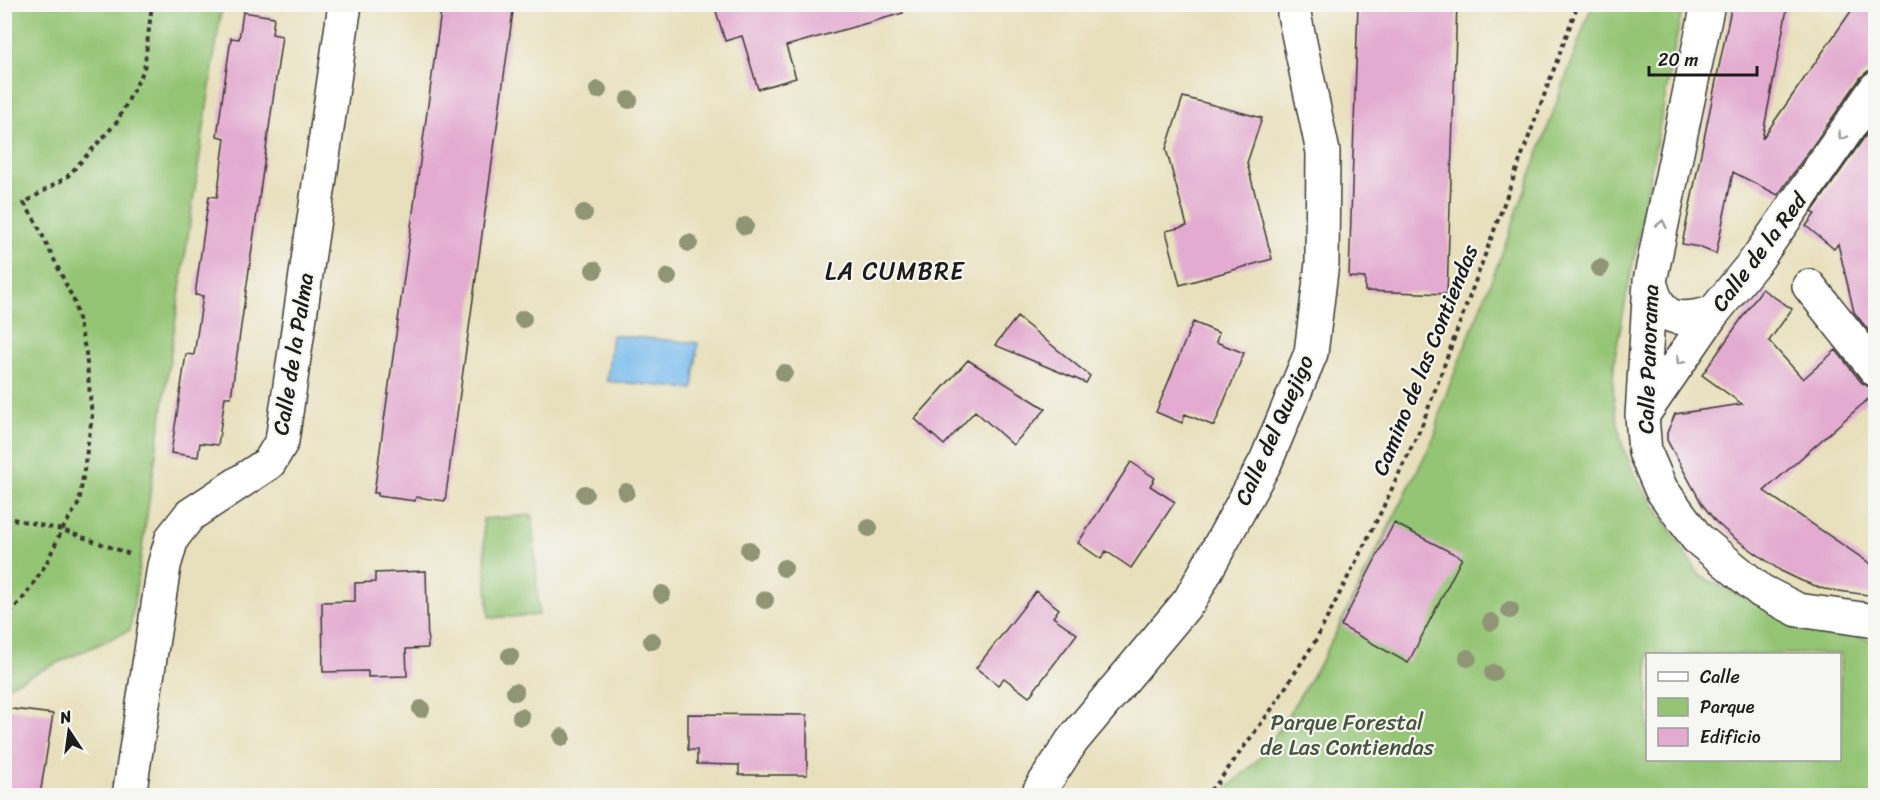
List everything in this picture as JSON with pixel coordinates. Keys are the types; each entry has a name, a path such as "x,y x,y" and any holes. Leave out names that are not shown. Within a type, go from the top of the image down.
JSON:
{"street":[{"name":"Calle de la Palma","path":"129,795 164,566 172,538 190,515 269,463 282,441 345,4"},
{"name":"Calle del Quejigo","path":"1039,795 1072,741 1190,600 1266,461 1311,353 1322,263 1323,152 1294,14 1295,4"},
{"name":"Calle Panorama","path":"1708,4 1650,281 1642,416 1645,452 1661,489 1697,538 1761,591 1798,610 1875,621"},
{"name":"Calle de la Red","path":"1642,416 1713,313 1757,259 1875,88"},
{"path":"1650,281 1657,302 1674,317 1691,318 1713,313"},
{"path":"1809,286 1875,370"}],"path":[{"path":"6,618 25,596 46,564 62,530 79,503 92,417 86,353 74,301 40,230 24,203 67,177 117,122 144,70 152,4"},
{"name":"Camino de las Contiendas","path":"1203,795 1216,785 1271,710 1316,640 1417,435 1578,4"},
{"path":"4,517 62,530 164,566"},
{"path":"4,598 6,618"}],"green space":[{"path":"4,5 222,5 130,630 5,687"},
{"name":"Parque Forestal de Las Contiendas","path":"1592,5 1683,5 1615,356 1614,401 1622,444 1634,474 1700,576 1809,629 1875,640 1875,795 1219,796 1263,755 1322,660 1435,435 1443,402 1504,248"},
{"path":"532,515 539,615 489,618 483,519"}],"water":[{"path":"612,335 698,343 693,389 607,381"}],"building":[{"path":"442,4 514,4 445,501 416,497 415,501 378,496 378,493 374,493"},
{"path":"714,4 902,4 903,13 786,46 796,78 758,89 742,36 725,41"},
{"path":"1358,4 1457,4 1447,294 1365,291 1365,278 1349,277"},
{"path":"1732,4 1788,4 1762,139 1856,4 1875,4 1875,70 1868,71 1861,77 1778,195 1733,172 1716,254 1699,247 1682,244"},
{"path":"243,12 274,17 272,34 282,36 231,397 225,397 218,445 200,443 198,457 171,453 186,354 194,355 203,296 195,295 209,196 217,197 225,138 217,136 231,38 239,39"},
{"path":"1183,97 1262,118 1247,163 1272,259 1180,285 1166,231 1187,226 1166,149"},
{"path":"1875,122 1875,339 1854,312 1838,244 1834,249 1806,226 1815,214 1812,212"},
{"path":"1762,289 1792,309 1769,341 1803,379 1836,350 1861,382 1875,388 1875,393 1764,491 1875,567 1875,596 1824,589 1802,581 1781,571 1733,537 1716,522 1702,504 1667,440 1667,433 1675,414 1742,404 1702,375"},
{"path":"1017,317 1090,376 1086,383 995,345"},
{"path":"1193,322 1219,333 1216,342 1244,353 1214,426 1185,414 1182,423 1156,412"},
{"path":"968,360 1046,409 1013,445 975,411 944,445 915,419"},
{"path":"1131,462 1155,478 1150,486 1175,502 1131,568 1106,551 1101,559 1078,543"},
{"path":"1394,523 1462,558 1408,663 1341,626"},
{"path":"426,571 428,648 406,649 407,676 368,677 368,671 323,672 322,602 355,601 355,583 375,582 375,573"},
{"path":"1036,591 1059,609 1053,617 1077,634 1029,697 1004,678 998,685 976,668"},
{"path":"4,708 53,714 40,795 4,789"},
{"path":"688,714 807,715 807,775 739,775 739,765 697,764 697,750 688,750"}],"district":[{"name":"LA CUMBRE","path":"895,271"}]}
